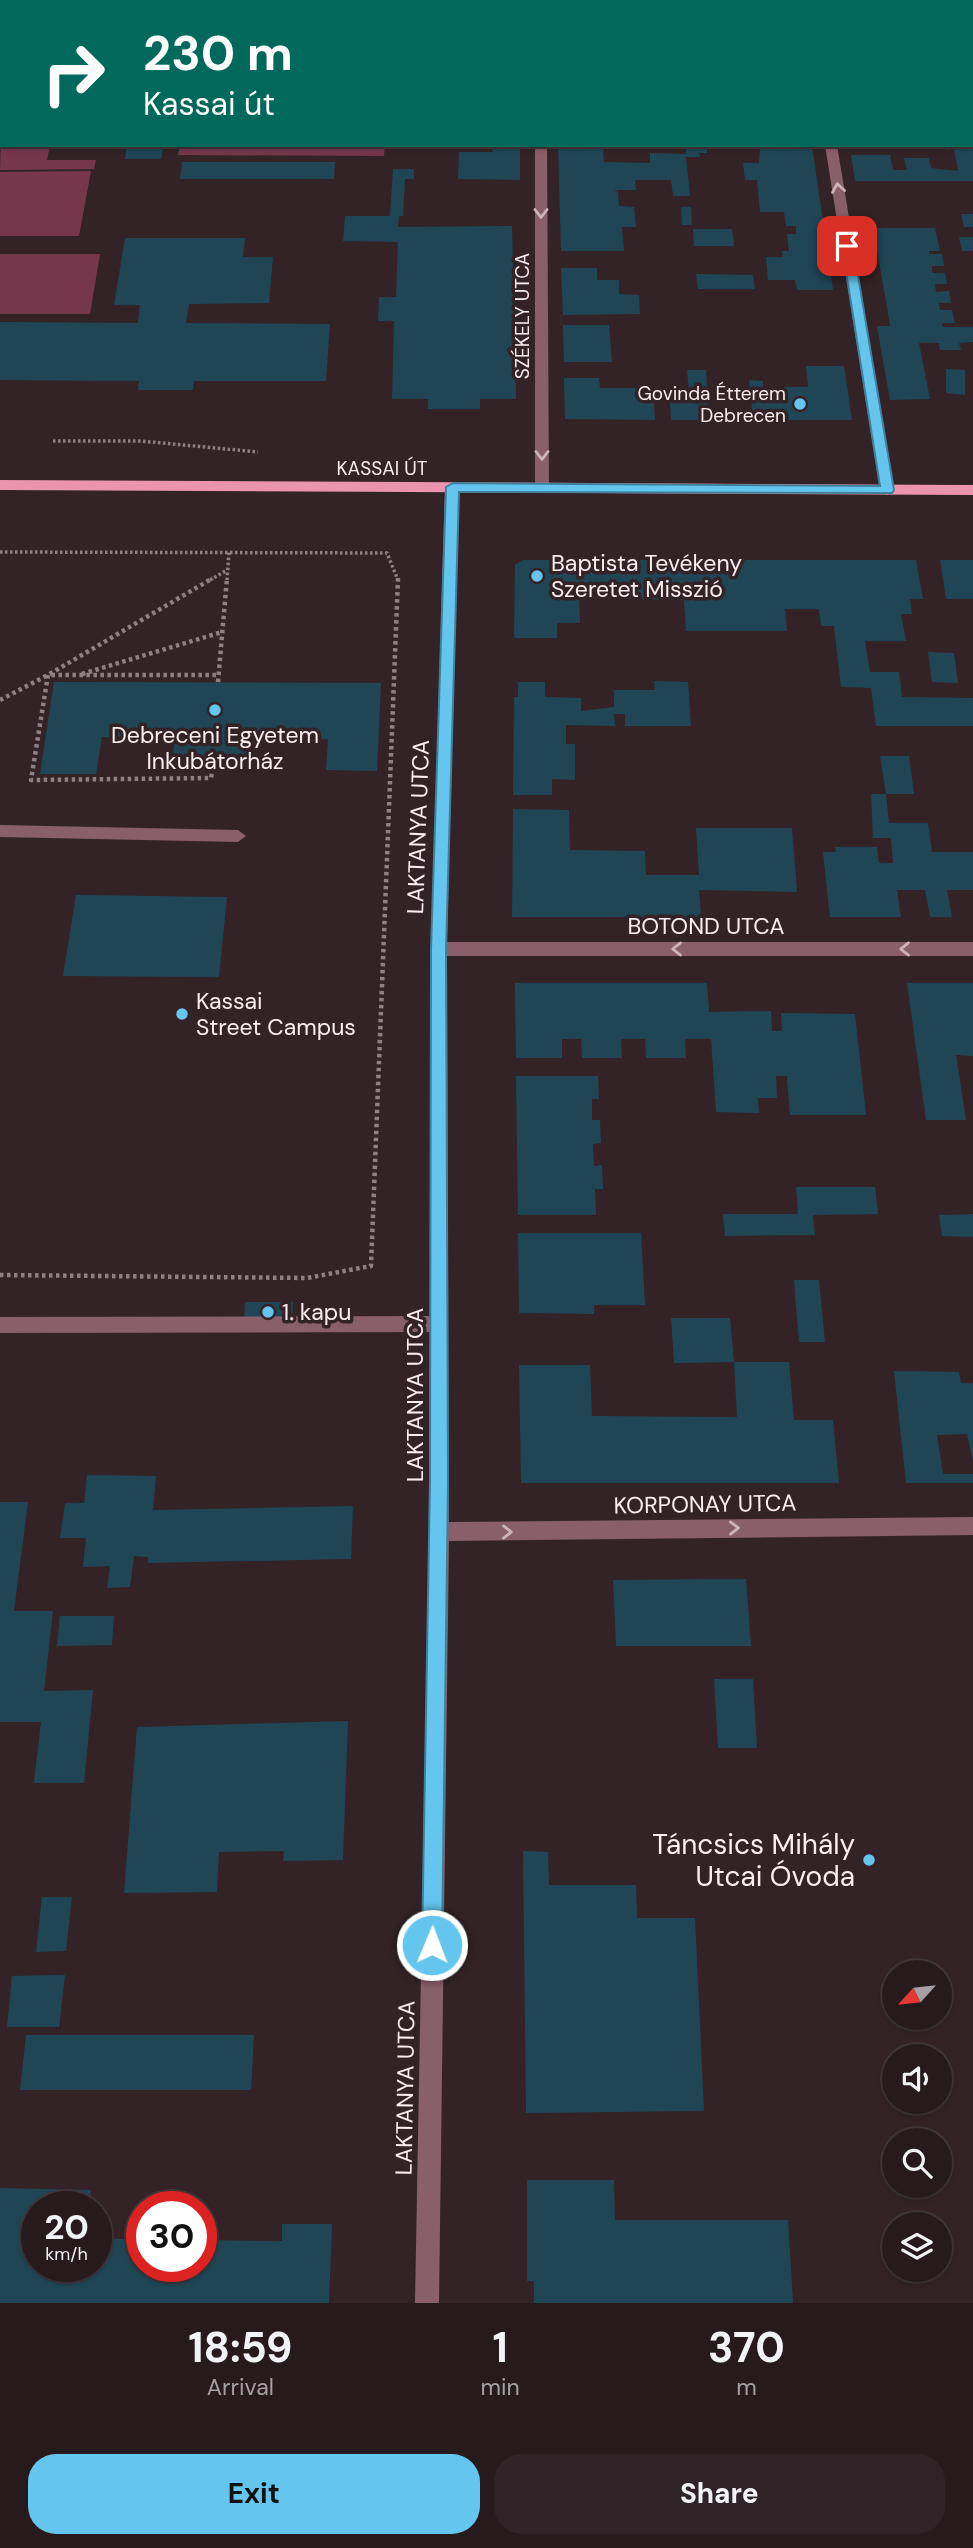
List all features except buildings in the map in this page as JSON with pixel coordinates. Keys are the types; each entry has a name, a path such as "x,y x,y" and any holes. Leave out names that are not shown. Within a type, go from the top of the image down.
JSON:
{"main road":[{"name":"KASSAI ÚT","path":"0,485 973,490"}],"street":[{"name":"SZÉKELY UTCA","path":"541,147 542,487"},
{"path":"831,147 887,490"},
{"name":"LAKTANYA UTCA","path":"426,2303 439,1532 439,949 453,487"},
{"path":"0,831 238,835"},
{"name":"BOTOND UTCA","path":"439,949 973,949"},
{"path":"0,1325 440,1324"},
{"name":"KORPONAY UTCA","path":"439,1532 973,1527"}],"path":[{"path":"53,441 142,441 259,452"},
{"path":"0,552 387,553 398,577 371,1266 307,1278 0,1275"},
{"path":"218,682 229,552"},
{"path":"0,700 48,675 227,570"},
{"path":"76,676 222,632"},
{"path":"48,675 219,675"},
{"path":"48,675 41,704 31,780 211,778 213,767"}],"shaded area":[{"path":"1,147 50,147 47,160 96,160 94,169 0,170"},
{"path":"180,147 385,147 384,156 178,155"},
{"path":"91,171 79,236 0,236 0,172"},
{"path":"0,254 100,254 90,314 0,314"}],"place":[{"name":"Govinda Étterem Debrecen","path":"800,404"},
{"name":"Baptista Tevékeny Szeretet Misszió","path":"537,576"},
{"name":"Debreceni Egyetem Inkubátorház","path":"215,710"},
{"name":"Kassai Street Campus","path":"182,1014"},
{"name":"1. kapu","path":"268,1312"},
{"name":"Táncsics Mihály Utcai Óvoda","path":"869,1860"}],"route":[{"path":"432,1945 439,1480 439,949 453,487 887,490 847,246"}]}
